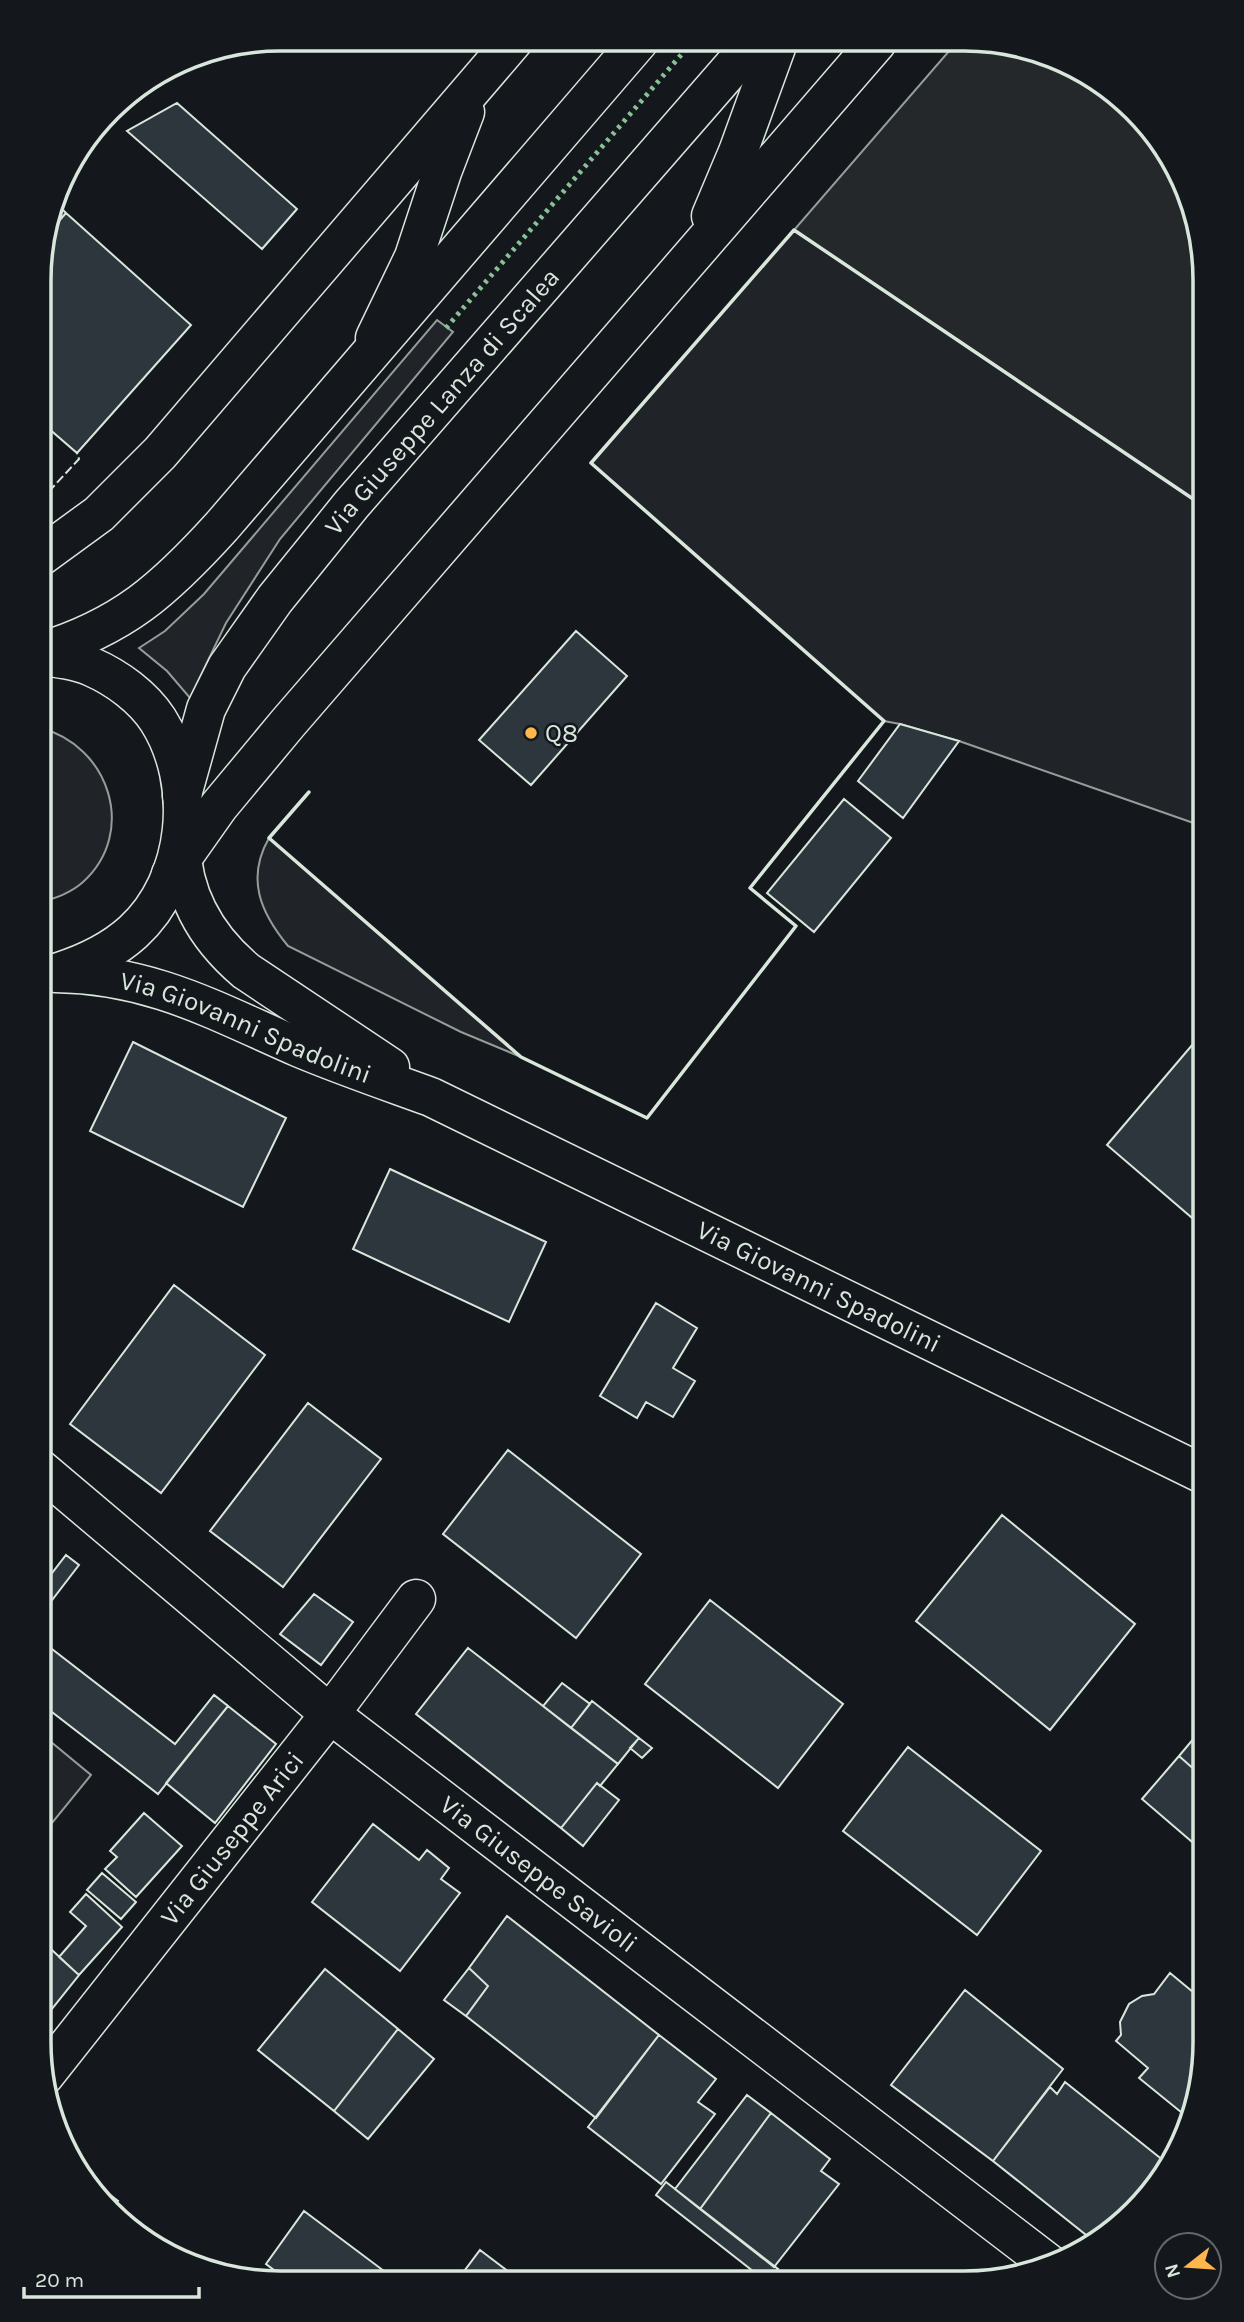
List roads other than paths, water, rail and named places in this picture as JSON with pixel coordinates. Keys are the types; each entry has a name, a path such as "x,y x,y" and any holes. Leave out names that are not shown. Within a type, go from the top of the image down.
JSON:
{"street":[{"path":"51,549 99,514 160,453 504,51"},
{"path":"339,388 375,337 395,299 414,257 442,172 467,108 505,51"},
{"path":"51,650 89,636 114,622 177,575 630,51"},
{"name":"Via Giuseppe Lanza di Scalea","path":"182,795 206,709 227,667 275,599 351,505 746,51"},
{"path":"680,269 708,223 726,183 775,51"},
{"path":"51,973 92,960 135,930 152,910 178,857 288,723 869,51"},
{"path":"51,657 89,666 117,681 157,718 166,734 182,795 178,857"},
{"name":"Via Giovanni Spadolini","path":"178,857 194,906 213,939 227,956 431,1097"},
{"name":"Via Giovanni Spadolini","path":"51,974 99,976 175,993 301,1048 431,1097 1193,1469"},
{"name":"Via Giuseppe Savioli","path":"51,1478 330,1714 1041,2258"},
{"name":"Via Giuseppe Arici","path":"52,2066 330,1714 416,1599"}],"place":[{"name":"Q8","path":"531,733"}]}
